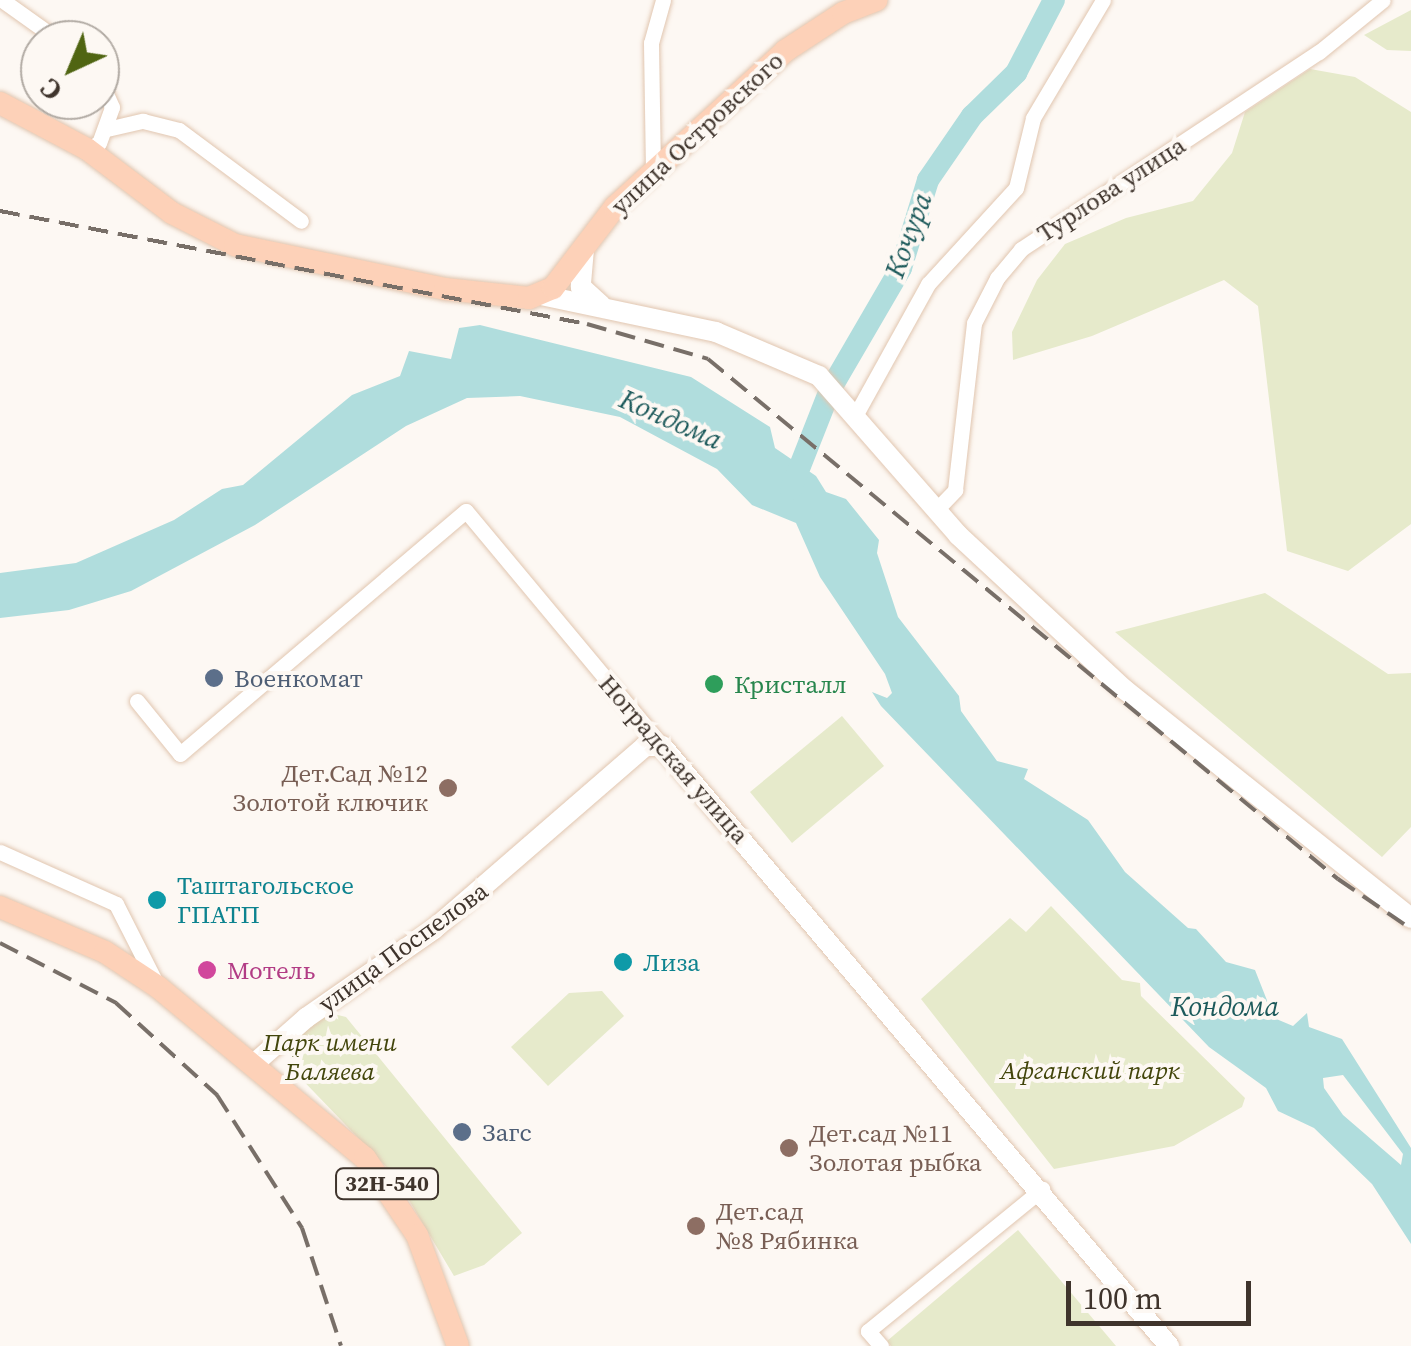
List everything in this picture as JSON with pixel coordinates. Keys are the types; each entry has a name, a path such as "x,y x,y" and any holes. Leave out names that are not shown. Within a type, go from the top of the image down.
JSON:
{"main road":[{"name":"улица Островского","path":"542,296 586,240 653,171 785,51 843,12 877,0"},
{"path":"0,103 86,149 172,213 234,245 446,290 542,296"},
{"name":"32Н-540","path":"0,906 105,952 158,988 256,1062 352,1146 395,1194 437,1277 458,1346"}],"street":[{"path":"2,0 30,20"},
{"path":"653,171 650,43 664,0"},
{"path":"852,408 928,284 1016,188 1033,118 1103,0"},
{"name":"Турлова улица","path":"936,510 955,490 974,323 996,278 1021,250 1319,52 1383,0"},
{"path":"107,129 109,120"},
{"path":"86,149 107,129 143,121 179,130 301,221"},
{"path":"586,240 578,276 602,306"},
{"path":"542,296 716,332 819,376 852,408 936,510 1124,689 1411,918"},
{"name":"Ноградская улица","path":"136,701 180,754 466,511 1042,1189 1169,1346"},
{"name":"улица Поспелова","path":"256,1062 548,834 645,746 662,746"},
{"path":"0,852 116,904 158,988"},
{"path":"881,1346 868,1331 1042,1189"}],"green space":[{"path":"1411,10 1411,51 1387,50 1364,35"},
{"path":"1310,69 1355,77 1411,112 1411,524 1348,571 1287,551 1258,306 1224,280 1092,336 1013,360 1012,332 1037,280 1065,244 1126,218 1193,201 1232,153 1245,112"},
{"path":"1265,593 1388,674 1411,673 1411,827 1382,857 1115,632"},
{"path":"842,716 884,766 792,843 750,792"},
{"name":"Афганский парк","path":"1051,906 1122,980 1140,983 1141,996 1245,1098 1242,1107 1174,1146 1054,1169 921,999 1010,918 1026,932"},
{"path":"602,991 624,1016 548,1086 511,1047 569,993"},
{"name":"Парк имени Баляева","path":"334,1014 346,1017 522,1233 484,1265 454,1276 394,1175 289,1066 289,1046 317,1018"},
{"path":"1018,1230 1116,1346 891,1346 887,1341"}],"water":[{"name":"Кондома","path":"480,325 691,377 770,427 775,448 816,476 826,492 846,499 879,540 877,553 898,617 959,696 961,711 997,761 1028,769 1024,779 1088,820 1125,872 1188,928 1196,929 1226,962 1255,970 1274,1018 1293,1026 1307,1013 1309,1027 1342,1039 1411,1148 1411,1244 1372,1184 1314,1128 1278,1111 1266,1088 1209,1047 881,706 872,692 887,698 892,693 885,674 820,577 796,523 752,505 717,469 620,417 520,396 467,398 406,426 255,525 131,591 69,610 0,618 0,573 76,563 174,520 222,489 243,485 352,395 400,376 409,351 451,359 459,328","holes":["1343,1075 1403,1154 1401,1165 1343,1115 1324,1088 1323,1078"]}],"waterway":[{"name":"Кочура","path":"791,489 830,390 901,268 928,180 972,116 1016,73 1054,0"}],"railway":[{"path":"0,211 587,324 708,359 1338,879 1411,929"},
{"path":"0,943 116,1003 217,1095 302,1228 341,1346"}],"place":[{"name":"Военкомат","path":"214,678"},
{"name":"Кристалл","path":"714,684"},
{"name":"Дет.Сад №12 Золотой ключик","path":"448,788"},
{"name":"Таштагольское ГПАТП","path":"157,900"},
{"name":"Лиза","path":"623,962"},
{"name":"Мотель","path":"207,970"},
{"name":"Загс","path":"462,1132"},
{"name":"Дет.сад №11 Золотая рыбка","path":"789,1148"},
{"name":"Дет.сад №8 Рябинка","path":"696,1226"}]}
